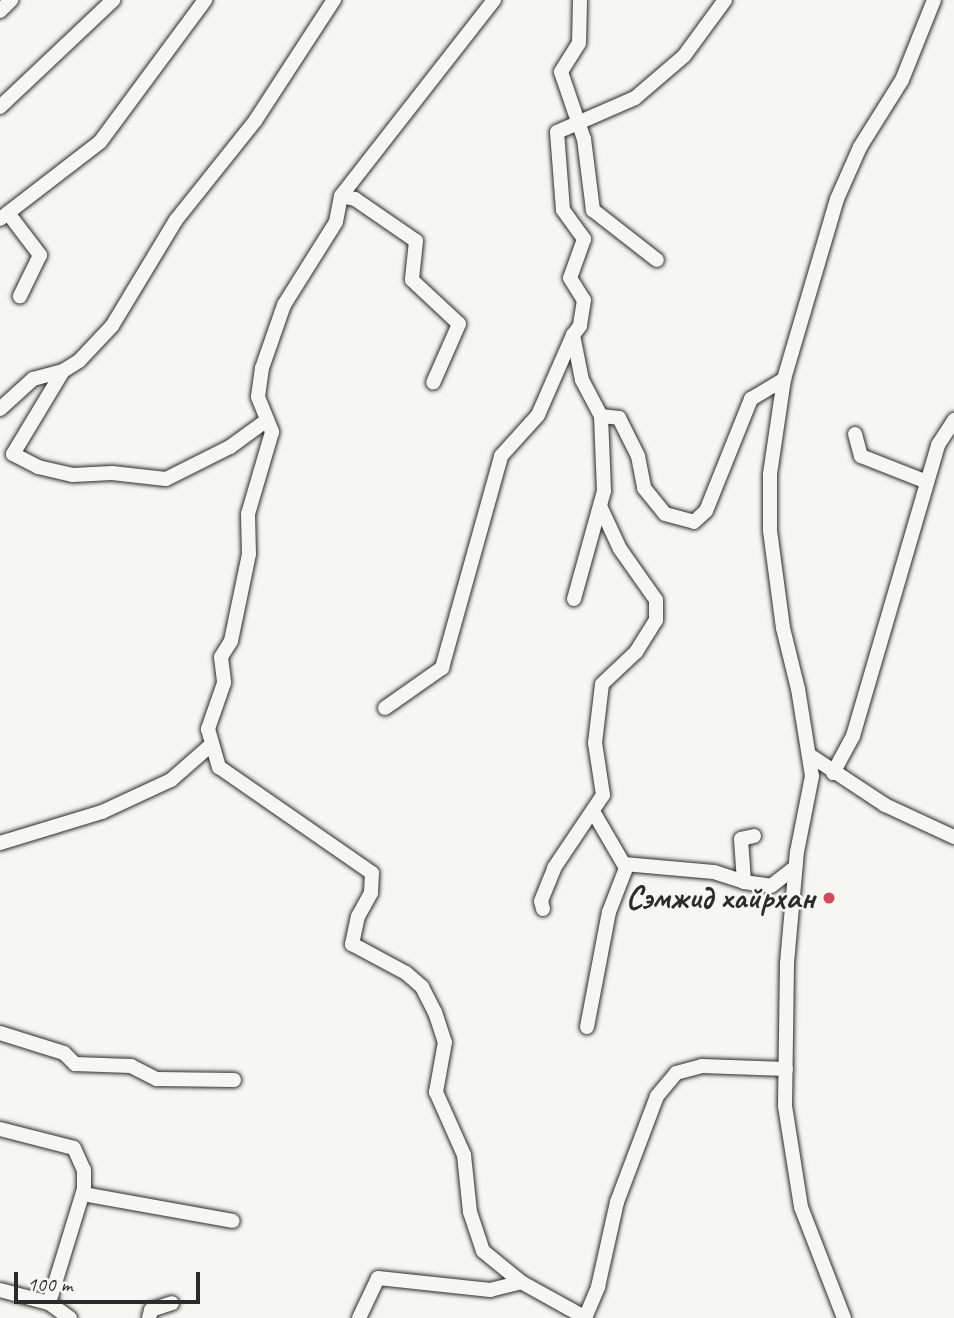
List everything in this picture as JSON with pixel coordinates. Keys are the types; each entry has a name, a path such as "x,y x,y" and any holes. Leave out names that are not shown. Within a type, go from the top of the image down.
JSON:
{"street":[{"path":"0,11 10,0"},
{"path":"0,107 113,0"},
{"path":"20,296 40,255 4,216 100,142 205,0"},
{"path":"0,409 33,379 63,370 79,361 112,326 176,220 254,121 334,0"},
{"path":"494,0 341,196 336,222 284,305 262,368 258,397 272,432 248,514 249,554 231,641 221,657 224,682 208,729 211,745 219,767 372,873 370,894 358,916 352,944 406,973 422,988 435,1012 445,1042 436,1092 464,1155 470,1212 483,1251 521,1282 586,1318 598,1287 617,1202 657,1096 676,1073 702,1066 786,1069"},
{"path":"580,0 579,43 561,72 584,139 593,210 657,260"},
{"path":"385,708 442,668 501,456 538,415 573,335 580,326 584,300 570,278 584,239 564,209 557,132 576,120 635,98 684,56 725,0"},
{"path":"844,1318 801,1207 785,1106 787,963 795,867 812,776 811,756 783,628 770,530 770,474 784,379 836,199 860,147 902,80 934,0"},
{"path":"341,196 355,199 416,241 412,280 459,324 433,383"},
{"path":"573,335 582,380 601,416 604,491 574,599"},
{"path":"63,370 13,454 38,467 73,475 112,473 166,479 229,447 267,420"},
{"path":"601,416 619,418 638,456 643,488 665,514 694,522 706,511 751,399 784,379"},
{"path":"833,774 853,736 876,667 927,482 939,445 954,420"},
{"path":"855,435 861,456 927,482"},
{"path":"543,909 541,901 559,858 594,813 603,795 595,743 602,684 636,652 656,620 656,600 620,549 600,506"},
{"path":"0,843 102,812 171,780 211,745"},
{"path":"811,756 833,774 885,805 954,837"},
{"path":"587,1027 609,912 624,864 594,813"},
{"path":"744,882 741,839 754,836"},
{"path":"624,864 715,872 744,882 771,886 795,867"},
{"path":"0,1033 64,1053 75,1063 131,1066 157,1079 234,1080"},
{"path":"0,1129 74,1148 85,1170 83,1194 49,1303"},
{"path":"83,1194 233,1221"},
{"path":"359,1318 378,1278 490,1290 521,1282"},
{"path":"0,1290 49,1303 70,1318"},
{"path":"149,1318 151,1310 172,1303"}],"place":[{"name":"Сэмжид хайрхан","path":"829,898"}]}
